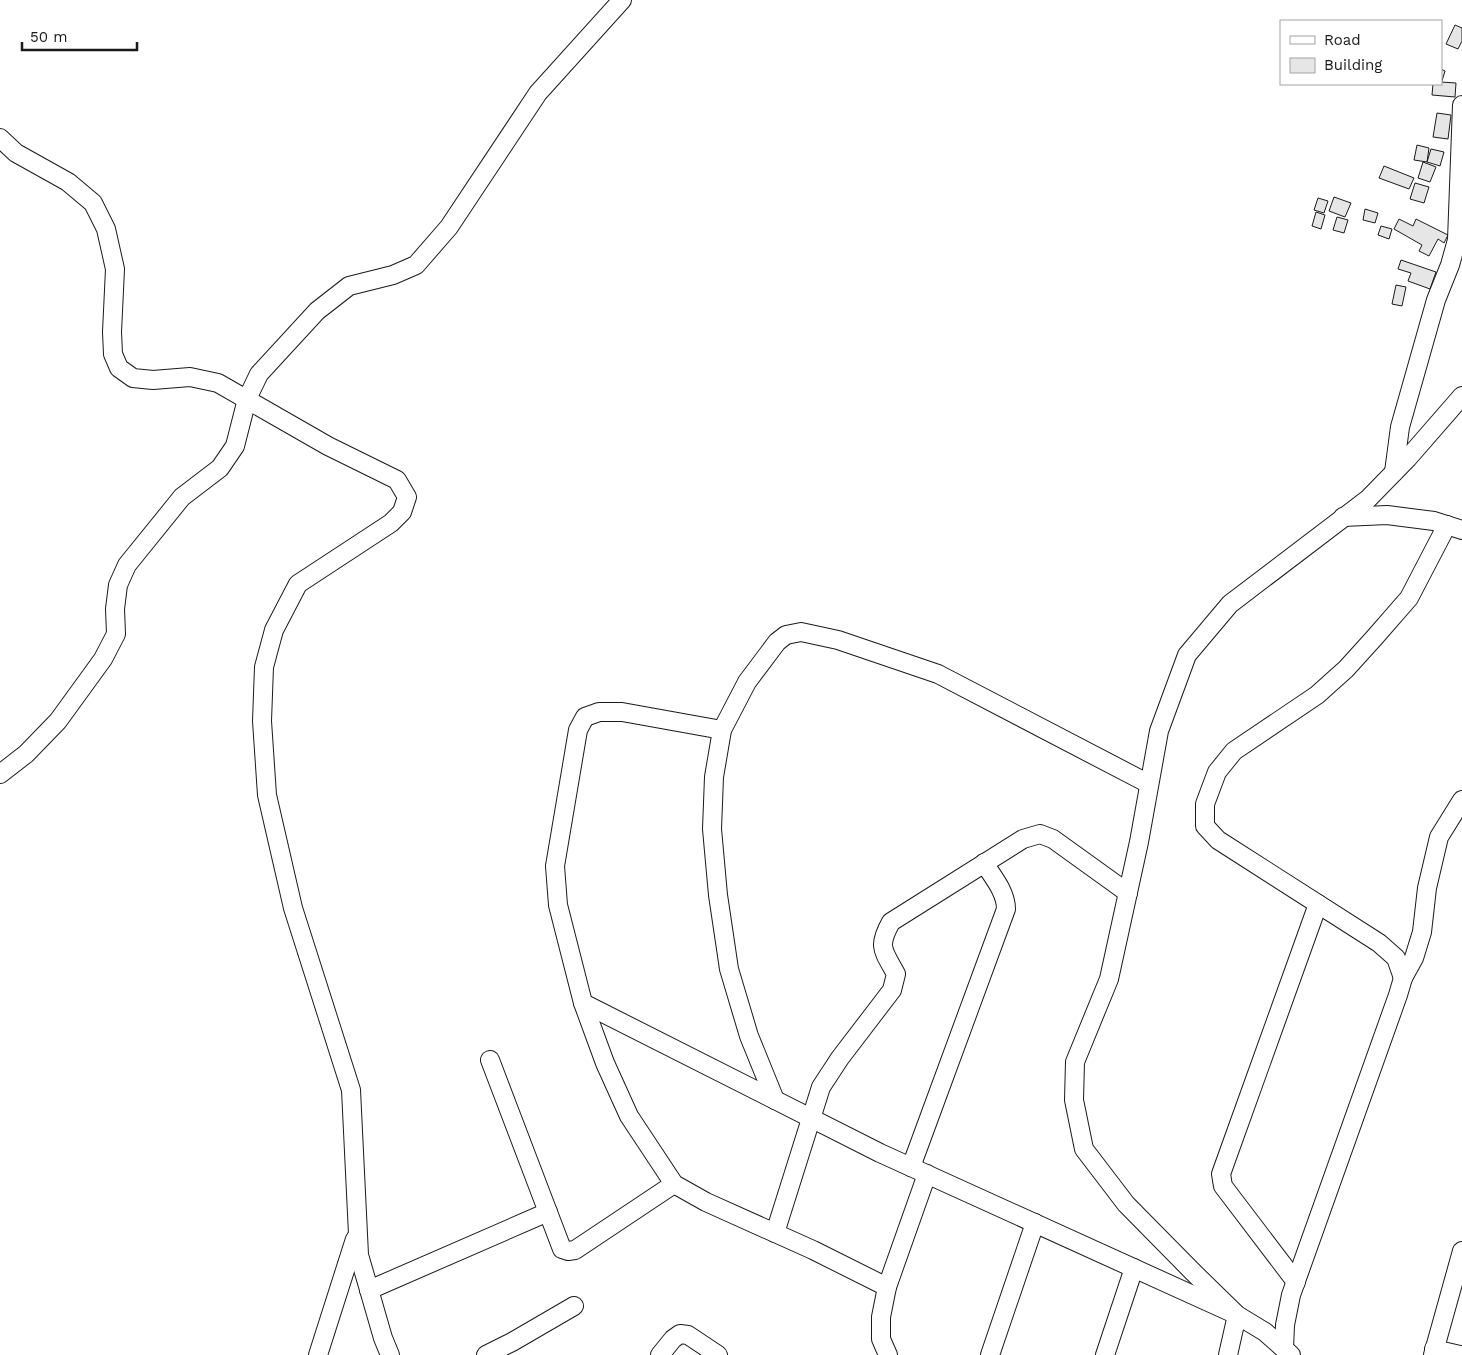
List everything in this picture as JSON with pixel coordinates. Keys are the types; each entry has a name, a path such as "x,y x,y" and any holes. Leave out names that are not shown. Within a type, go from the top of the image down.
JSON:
{"street":[{"path":"0,774 26,754 58,721 103,659 116,634 115,609 118,585 127,564 182,497 220,468 234,446 247,399 259,374 317,311 349,286 393,275 416,264 449,227 538,93 622,0"},
{"path":"1394,472 1400,427 1436,300 1456,264 1462,105"},
{"path":"0,138 16,153 68,182 92,203 106,228 115,269 112,332 113,354 119,368 133,378 153,380 190,377 218,383 328,446 397,480 408,497 402,512 391,523 298,584 274,630 264,667 262,721 267,795 293,908 351,1090 359,1256 383,1338 390,1355"},
{"path":"1237,1315 1126,1204 1084,1149 1074,1100 1075,1062 1109,979 1150,784 1159,731 1187,655 1230,604 1368,499 1462,396"},
{"path":"1343,517 1386,515 1454,527 1404,605 1346,669 1317,695 1234,751 1218,772 1205,804 1205,826 1218,840 1379,943 1396,958 1403,978"},
{"path":"775,1100 749,1036 727,960 718,895 712,829 714,777 722,730 747,682 777,642 786,635 800,632 838,640 938,674 1150,784"},
{"path":"722,730 622,712 599,712 585,718 578,730 555,866 558,905 583,1003 605,1064 629,1116 674,1184 706,1202 887,1287"},
{"path":"1287,1352 1284,1325 1296,1282 1403,978 1414,958 1422,932 1427,888 1439,837 1462,800"},
{"path":"774,1233 821,1087 845,1051 892,990 896,974 882,947 883,936 891,922 1023,839 1040,834 1053,839 1128,893"},
{"path":"911,1167 1006,909 1003,894 984,863"},
{"path":"1296,1282 1223,1186 1221,1174 1318,904"},
{"path":"583,1003 911,1167 1237,1315 1266,1332 1287,1352"},
{"path":"490,1060 562,1249 568,1251 575,1250 674,1184"},
{"path":"888,1355 881,1339 881,1324 887,1287 927,1174"},
{"path":"369,1290 548,1212"},
{"path":"990,1355 1035,1223"},
{"path":"318,1355 358,1229"},
{"path":"1460,1355 1434,1352 1462,1251"},
{"path":"1105,1355 1134,1268"},
{"path":"486,1355 574,1306"},
{"path":"1228,1355 1237,1315"},
{"path":"660,1355 673,1339 680,1334 688,1335 718,1355"}],"building":[{"path":"1455,25 1462,28 1462,41 1458,49 1446,44"},
{"path":"1442,70 1445,71 1442,81"},
{"path":"1442,82 1456,83 1455,97 1432,95 1433,85 1442,85"},
{"path":"1437,113 1451,115 1448,139 1433,137"},
{"path":"1417,145 1429,148 1427,162 1414,160"},
{"path":"1431,149 1444,152 1440,166 1427,162"},
{"path":"1423,162 1436,167 1430,182 1418,178"},
{"path":"1384,166 1414,178 1409,189 1379,178"},
{"path":"1415,183 1429,187 1424,203 1410,199"},
{"path":"1334,197 1351,203 1345,217 1329,211"},
{"path":"1318,198 1328,201 1324,213 1314,210"},
{"path":"1365,209 1378,213 1375,223 1363,220"},
{"path":"1316,212 1325,215 1321,229 1312,226"},
{"path":"1337,217 1348,220 1344,233 1333,230"},
{"path":"1399,219 1413,226 1416,219 1448,235 1444,243 1438,239 1429,256 1419,251 1422,245 1394,229"},
{"path":"1381,226 1392,229 1389,239 1378,235"},
{"path":"1401,260 1436,272 1430,289 1408,281 1411,273 1398,269"},
{"path":"1396,285 1406,287 1402,306 1392,304"}]}
